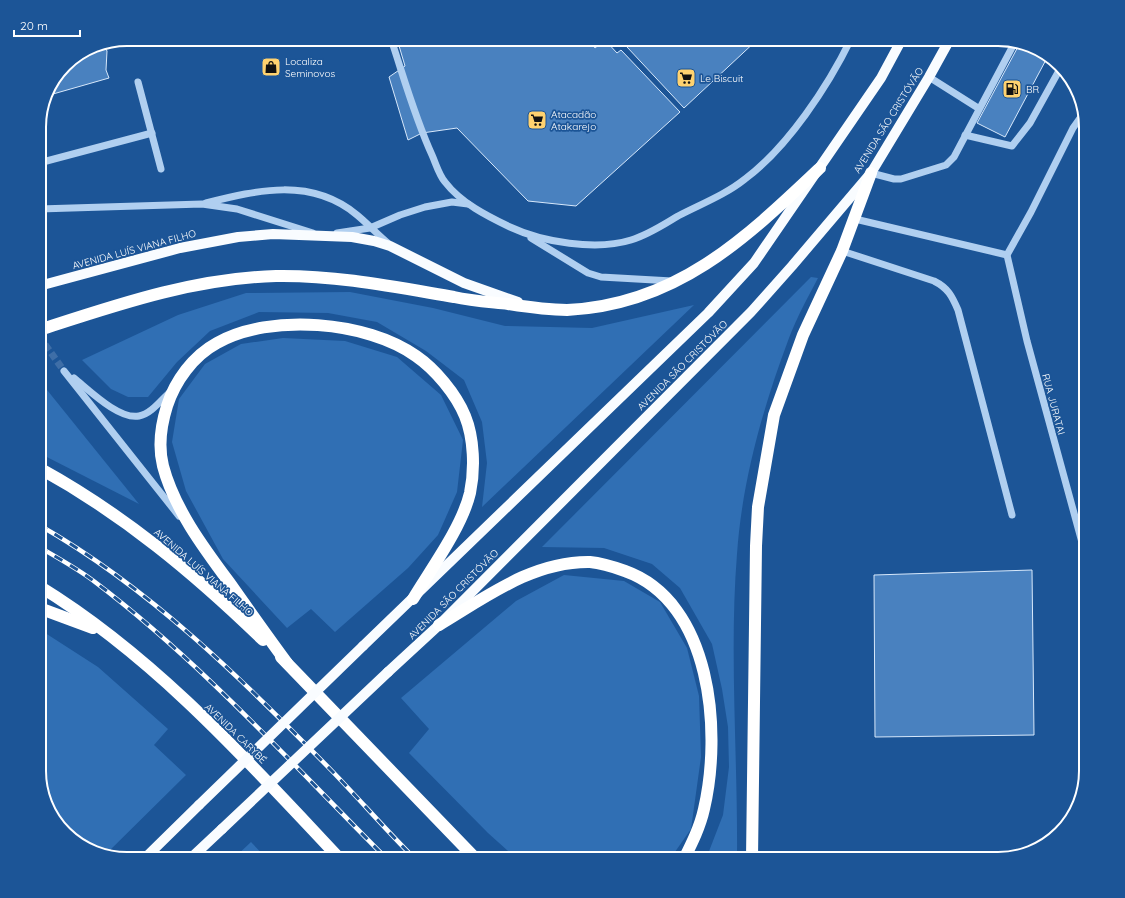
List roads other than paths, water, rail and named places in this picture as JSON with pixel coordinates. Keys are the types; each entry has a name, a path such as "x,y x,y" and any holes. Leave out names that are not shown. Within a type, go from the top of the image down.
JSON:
{"highway":[{"path":"46,328 166,291 240,278 277,276 345,279 457,298 533,308 566,310 604,306 645,295 678,281 726,250 761,223 820,168"},
{"path":"752,852 755,598 758,507 762,478 777,408 803,335 842,251 871,173"},
{"path":"413,599 462,515 470,493 473,468 471,443 465,416 453,395 434,372 416,356 387,340 359,332 326,326 295,325 265,327 217,343 194,361 184,372 170,396 162,422 160,444 163,465 176,500 204,547 287,663 469,852"},
{"name":"AVENIDA LUÍS VIANA FILHO","path":"46,472 76,488 122,519 159,548 231,608 287,663"},
{"path":"439,625 512,582 536,571 561,564 591,562 614,567 638,575 657,587 674,604 699,653 706,682 710,712 711,755 704,809 695,838 688,852"},
{"path":"46,591 107,633"},
{"path":"46,611 107,633"},
{"name":"AVENIDA CARYBÉ","path":"107,633 154,673 239,752 333,852"},
{"path":"466,849 471,852"}],"main road":[{"name":"AVENIDA SÃO CRISTÓVÃO","path":"151,852 708,312 754,263 881,78 898,46"},
{"name":"AVENIDA SÃO CRISTÓVÃO","path":"198,852 439,625 751,312 871,173 946,46"},
{"name":"AVENIDA LUÍS VIANA FILHO","path":"46,284 180,248 231,238 273,234 352,237 390,246 464,283 533,308"}],"street":[{"path":"393,46 422,133 444,182 468,204 526,235 588,273 601,277 678,281"},
{"path":"526,235 553,240 593,244 630,240 705,204 745,179 772,155 800,121 847,46"},
{"path":"871,173 894,179 936,169 946,165 954,157 978,108 1012,48"},
{"path":"965,135 1012,146 1030,123 1058,73"},
{"path":"929,77 978,108"},
{"path":"138,82 161,169"},
{"path":"855,219 1007,255 1078,121"},
{"path":"46,162 152,133"},
{"path":"202,204 269,190 304,191 340,204 357,215 390,246"},
{"path":"46,209 202,204 237,209 321,236 370,228 400,215 425,207 452,202 468,204"},
{"path":"842,251 934,281 944,286 951,294 958,310 1012,515"},
{"name":"RUA JURATAI","path":"1007,255 1027,341 1079,531"},
{"path":"178,384 149,411 138,417 120,414 64,371 204,547"}],"tunnel":[{"path":"46,346 64,371"}],"railway":[{"path":"46,529 80,550 119,577 157,607 230,670 299,737 408,852"},
{"path":"46,551 95,582 172,646 246,715 380,852"}],"place":[{"name":"Localiza Seminovos","path":"271,67"},
{"name":"Le Biscuit","path":"686,78"},
{"name":"BR","path":"1012,89"},
{"name":"Atacadão Atakarejo","path":"537,120"}]}
